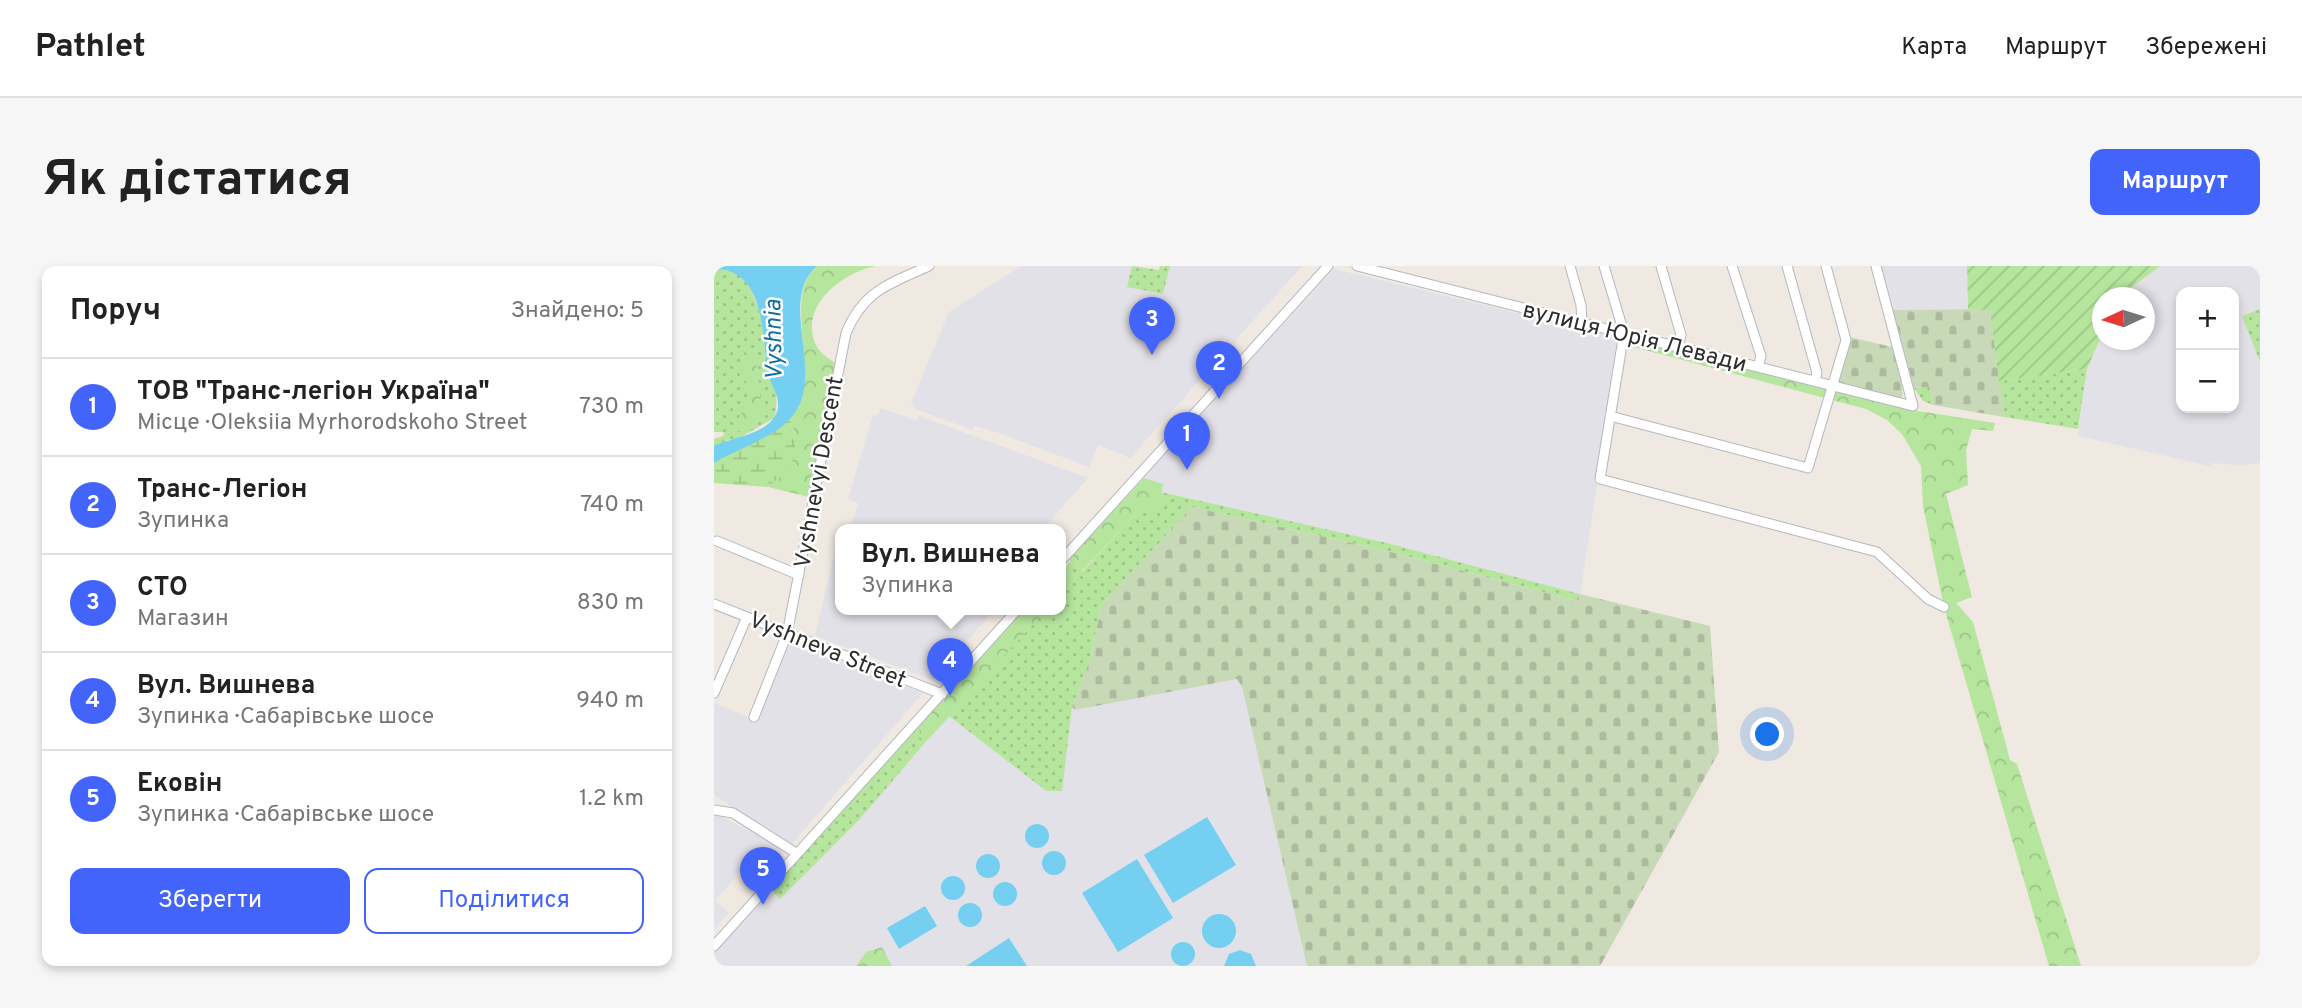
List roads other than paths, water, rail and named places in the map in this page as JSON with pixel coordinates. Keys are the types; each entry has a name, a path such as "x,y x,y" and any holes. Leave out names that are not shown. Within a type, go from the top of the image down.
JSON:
{"street":[{"name":"Vyshnevyi Descent","path":"754,717 787,634 846,333 860,305 871,294 929,266"},
{"path":"1066,555 1328,266"},
{"name":"вулиця Юрія Левади","path":"1357,266 1913,406 1876,266"},
{"path":"1570,266 1581,305 1582,323"},
{"path":"1604,266 1624,333 1600,479 1877,552 1928,599 1944,607"},
{"path":"1661,266 1681,335 1678,347"},
{"path":"1731,266 1761,356 1758,367"},
{"path":"1787,266 1816,373 1815,381"},
{"path":"1610,416 1808,468 1846,340 1826,266"},
{"path":"717,541 799,575"},
{"name":"Vyshneva Street","path":"714,604 942,694"},
{"path":"714,946 1013,615"},
{"path":"714,693 747,617"},
{"path":"714,810 733,813 796,853"}],"water":[{"name":"Vyshnia","path":"714,266 817,266 805,281 801,299 805,383 800,403 782,426 714,463 714,446 765,427 776,414 778,403 768,373 762,324 752,292 744,280 731,272 714,269"},
{"path":"1207,817 1236,865 1173,903 1144,855"},
{"path":"1037,824 1046,827 1049,836 1046,845 1037,848 1028,845 1025,836 1028,827"},
{"path":"1054,851 1063,854 1066,863 1063,872 1054,875 1045,872 1042,863 1045,854"},
{"path":"988,854 997,857 1000,866 997,875 988,878 979,875 976,866 979,857"},
{"path":"1137,859 1173,918 1118,952 1082,893"},
{"path":"953,876 962,879 965,888 962,897 953,900 944,897 941,888 944,879"},
{"path":"1005,882 1014,885 1017,894 1014,903 1005,906 996,903 993,894 996,885"},
{"path":"970,903 979,906 982,915 979,924 970,927 961,924 958,915 961,906"},
{"path":"925,906 937,926 899,949 887,928"},
{"path":"1219,914 1231,919 1236,931 1231,943 1219,948 1207,943 1202,931 1207,919"},
{"path":"1009,938 1027,966 966,966"},
{"path":"1183,942 1192,945 1195,954 1192,963 1183,966 1174,963 1171,954 1174,945"},
{"path":"1240,950 1251,954 1256,966 1224,966 1229,954"}],"place":[{"name":"СТО","path":"1152,355"},
{"name":"Транс-Легіон","path":"1219,399"},
{"name":"ТОВ \"Транс-легіон Україна\"","path":"1187,470"},
{"name":"Вул. Вишнева","path":"950,696"},
{"name":"Ековін","path":"763,905"}]}
